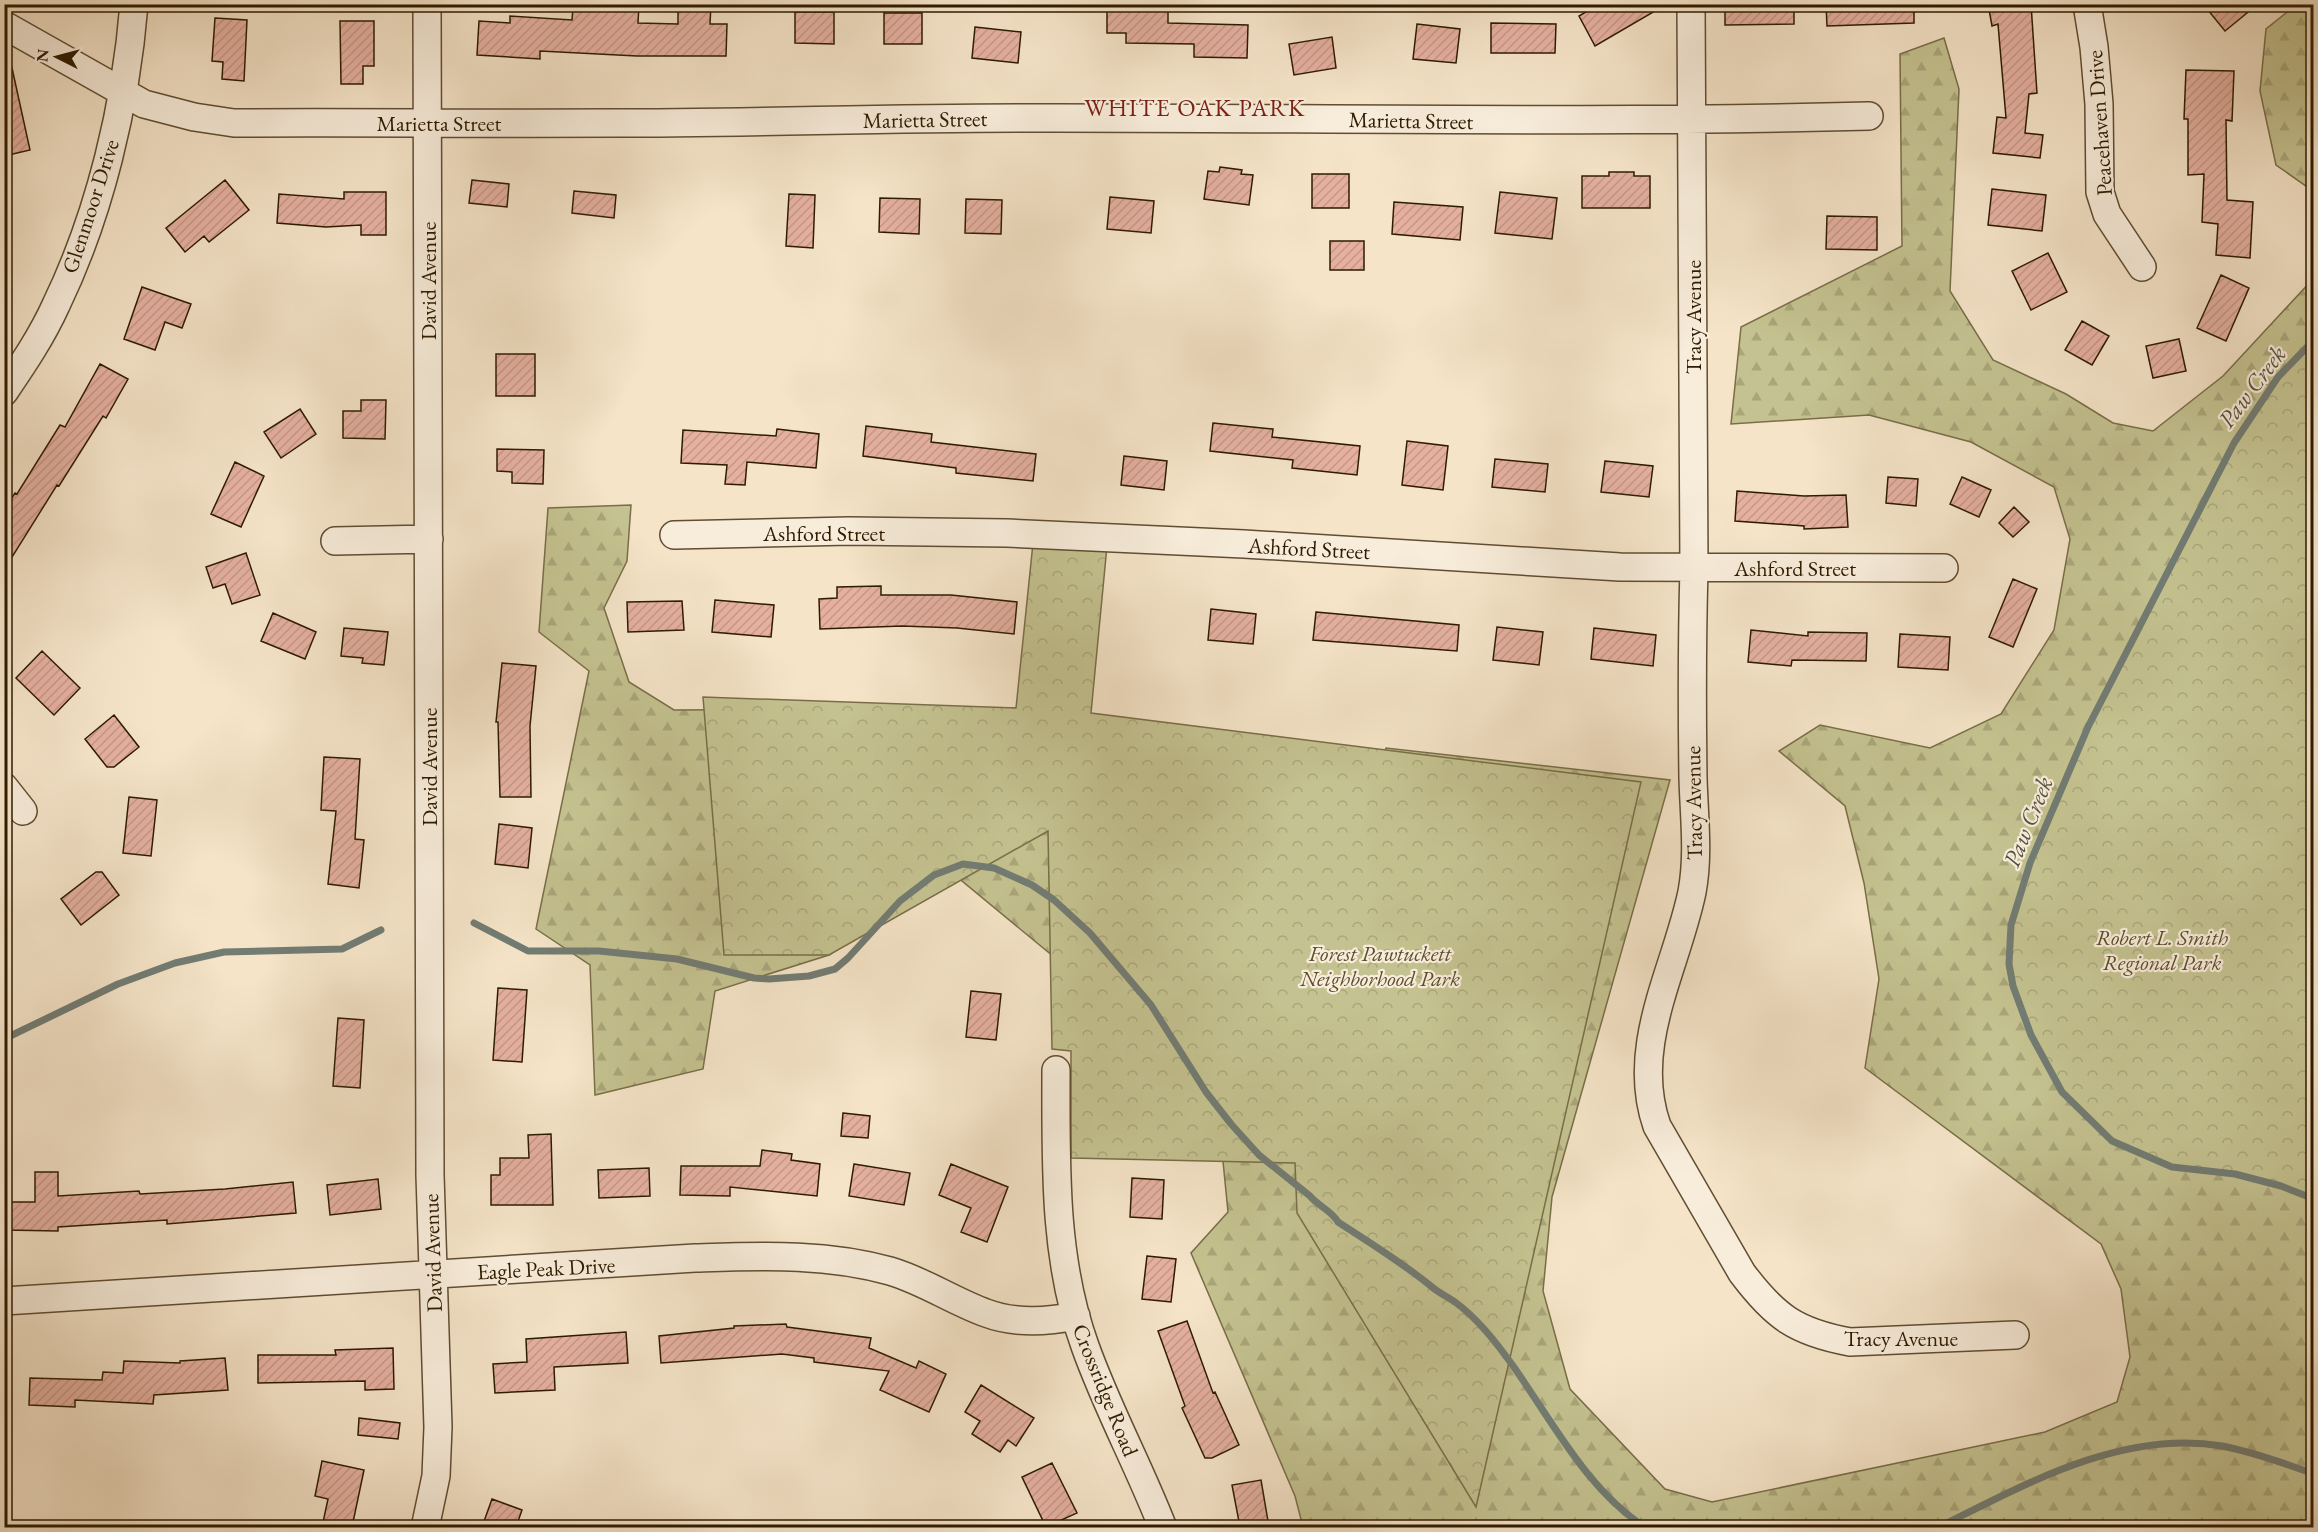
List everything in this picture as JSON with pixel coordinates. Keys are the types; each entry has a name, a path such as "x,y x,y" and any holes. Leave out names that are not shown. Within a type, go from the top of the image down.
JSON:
{"street":[{"name":"Glenmoor Drive","path":"4,392 28,358 57,305 105,171 123,93 134,4"},
{"name":"David Avenue","path":"425,1527 436,1476 438,1427 430,1175 427,4"},
{"name":"Tracy Avenue","path":"1691,4 1694,872 1692,892 1650,1036 1647,1056 1649,1096 1657,1126 1742,1273 1757,1293 1781,1317 1802,1329 1824,1337 1850,1342 2015,1335"},
{"name":"Peacehaven Drive","path":"2087,4 2094,47 2099,104 2100,192 2107,214 2142,267"},
{"name":"Marietta Street","path":"4,25 144,104 194,117 234,123 613,123 1049,117 1693,121 1869,116"},
{"name":"Ashford Street","path":"674,535 849,531 1007,533 1244,544 1620,567 1944,568"},
{"path":"335,541 429,539"},
{"path":"4,787 23,811"},
{"name":"Crossridge Road","path":"1056,1070 1056,1148 1060,1227 1065,1268 1076,1316 1107,1402 1163,1527"},
{"name":"Eagle Peak Drive","path":"4,1301 695,1258 781,1256 843,1261 890,1272 934,1288 985,1313 999,1317 1026,1322 1054,1321 1076,1316"}],"green space":[{"path":"2296,5 2313,5 2313,191 2276,165 2260,91 2266,29"},
{"path":"1944,38 1959,89 1950,291 1993,360 2066,394 2113,423 2153,431 2223,376 2313,279 2313,1527 1303,1527 1295,1496 1191,1253 1228,1212 1221,1141 1071,971 951,872 829,955 715,991 703,1069 595,1095 590,965 536,929 589,671 539,632 548,508 631,505 627,561 604,608 629,682 674,710 1016,708 1376,772 1386,748 1670,780 1552,1197 1543,1291 1570,1389 1665,1489 1712,1502 2045,1432 2117,1402 2130,1357 2121,1289 2101,1244 1865,1068 1879,979 1864,883 1845,806 1779,751 1820,725 1930,748 2001,714 2054,630 2070,539 2054,487 1971,442 1869,415 1731,424 1741,327 1902,246 1900,54"},
{"name":"Robert L. Smith Regional Park","path":"2313,340 2313,1199 2281,1186 2235,1174 2172,1167 2112,1141 2062,1092 2031,1035 2013,986 2009,964 2011,925 2030,863 2088,727 2234,443 2278,377"},
{"name":"Forest Pawtuckett Neighborhood Park","path":"1033,543 1107,546 1091,713 1641,782 1476,1507 1297,1213 1295,1163 1071,1158 1071,1051 1052,1049 1048,831 829,955 724,955 703,697 1016,708"}],"building":[{"path":"601,4 639,4 638,23 678,24 678,4 711,4 710,24 727,24 726,56 637,56 540,51 540,59 477,55 479,21 510,23 510,16 572,20 573,7 601,9"},
{"path":"1599,4 1667,4 1595,46 1579,16"},
{"path":"1725,4 1794,4 1794,24 1725,25"},
{"path":"1826,4 1914,4 1914,23 1827,26"},
{"path":"1988,4 2031,4 2037,93 2029,94 2025,133 2043,135 2040,158 1993,153 1997,117 2006,118 1998,24 1992,26"},
{"path":"2203,4 2258,4 2225,31"},
{"path":"1107,10 1168,11 1168,23 1248,25 1247,58 1194,57 1194,44 1126,43 1126,33 1107,33"},
{"path":"795,12 834,12 834,44 795,43"},
{"path":"884,13 922,13 922,44 884,44"},
{"path":"215,18 247,20 244,81 222,79 223,62 212,61"},
{"path":"340,21 374,21 374,66 363,66 363,84 341,84"},
{"path":"1491,23 1556,24 1555,53 1491,53"},
{"path":"1417,24 1460,29 1456,63 1413,59"},
{"path":"975,27 1021,32 1018,63 972,58"},
{"path":"1332,37 1336,68 1294,75 1289,44"},
{"path":"12,68 30,150 4,156 4,69"},
{"path":"2186,70 2234,71 2232,121 2226,120 2227,200 2253,202 2250,258 2216,255 2218,224 2202,222 2204,174 2188,175 2188,119 2184,119"},
{"path":"1220,167 1242,170 1241,174 1253,175 1249,205 1204,199 1208,171 1219,172"},
{"path":"1609,172 1634,172 1634,176 1650,176 1650,208 1582,208 1582,176 1609,176"},
{"path":"1312,174 1349,174 1349,208 1312,208"},
{"path":"225,180 249,210 209,242 204,236 185,252 166,228"},
{"path":"472,180 509,184 507,207 469,203"},
{"path":"1992,189 2046,195 2042,231 1988,225"},
{"path":"574,191 616,195 614,218 572,213"},
{"path":"344,192 386,192 386,235 361,235 361,225 326,227 277,223 279,194 344,199"},
{"path":"1500,192 1557,198 1552,239 1495,233"},
{"path":"789,194 815,195 813,248 786,246"},
{"path":"1110,197 1154,201 1151,233 1107,229"},
{"path":"880,198 920,199 919,234 879,232"},
{"path":"966,199 1002,200 1001,234 965,233"},
{"path":"1394,202 1463,207 1460,240 1392,234"},
{"path":"1827,216 1877,217 1877,250 1826,249"},
{"path":"1330,241 1364,241 1364,270 1330,270"},
{"path":"2048,253 2067,292 2031,310 2012,271"},
{"path":"2221,275 2249,288 2226,341 2197,328"},
{"path":"142,287 191,304 182,328 165,322 155,350 124,339"},
{"path":"2082,321 2109,336 2092,365 2065,350"},
{"path":"2179,339 2186,371 2153,378 2146,346"},
{"path":"496,354 535,354 535,396 496,396"},
{"path":"100,364 128,379 106,418 103,416 4,570 4,510 15,493 17,494 60,425 65,427"},
{"path":"361,400 386,400 385,439 343,438 343,411 361,411"},
{"path":"300,409 316,434 281,458 264,432"},
{"path":"1213,423 1273,429 1272,437 1360,446 1357,475 1292,468 1293,460 1210,451"},
{"path":"866,426 932,434 931,442 1036,454 1033,481 956,473 956,468 863,456"},
{"path":"777,429 819,434 816,468 747,462 745,485 725,484 727,465 681,463 683,430 776,436"},
{"path":"1407,441 1448,446 1443,490 1402,485"},
{"path":"497,449 544,450 543,484 512,483 512,472 497,471"},
{"path":"1124,456 1167,461 1164,490 1121,485"},
{"path":"1495,459 1548,464 1545,492 1492,487"},
{"path":"1605,461 1653,466 1649,497 1601,492"},
{"path":"235,462 264,476 241,527 211,514"},
{"path":"1888,477 1918,479 1916,506 1886,503"},
{"path":"1962,477 1991,490 1979,517 1950,504"},
{"path":"1737,491 1804,496 1846,495 1848,527 1804,529 1804,526 1735,521"},
{"path":"2014,507 2029,522 2013,537 1999,523"},
{"path":"246,553 260,595 232,604 225,584 213,588 206,567"},
{"path":"2013,579 2037,589 2013,647 1989,637"},
{"path":"881,586 881,595 951,595 1017,602 1014,634 957,628 902,626 820,629 819,599 837,598 837,587"},
{"path":"715,600 774,605 771,637 712,632"},
{"path":"682,601 684,630 628,632 627,602"},
{"path":"1211,609 1256,614 1253,644 1208,640"},
{"path":"1316,612 1459,625 1457,651 1313,640"},
{"path":"273,613 316,632 305,659 261,641"},
{"path":"1497,627 1543,632 1539,665 1493,660"},
{"path":"344,628 388,632 384,665 362,663 363,658 341,656"},
{"path":"1594,628 1656,635 1653,666 1591,659"},
{"path":"1751,630 1808,636 1808,632 1867,633 1866,661 1792,660 1791,666 1748,662"},
{"path":"1900,634 1950,637 1948,670 1898,667"},
{"path":"42,651 80,688 54,715 16,678"},
{"path":"502,663 536,666 530,726 531,797 500,797 498,722 496,722"},
{"path":"114,715 139,747 114,767 107,767 85,739"},
{"path":"324,757 360,759 355,839 364,840 359,888 328,884 336,811 321,810"},
{"path":"129,797 157,800 151,856 123,853"},
{"path":"499,824 532,828 528,868 495,864"},
{"path":"96,872 102,872 119,895 81,925 61,899"},
{"path":"498,988 527,990 522,1062 493,1060"},
{"path":"971,991 1001,994 996,1040 966,1037"},
{"path":"338,1018 364,1020 360,1088 333,1086"},
{"path":"843,1113 870,1116 868,1138 841,1136"},
{"path":"551,1134 553,1205 491,1205 491,1175 500,1175 500,1158 529,1158 528,1135"},
{"path":"762,1150 792,1154 791,1160 820,1164 817,1196 730,1187 730,1196 680,1195 681,1166 760,1166"},
{"path":"854,1164 910,1173 904,1205 849,1196"},
{"path":"951,1164 1008,1187 987,1242 961,1232 971,1208 939,1195"},
{"path":"649,1168 650,1196 599,1198 598,1170"},
{"path":"35,1172 58,1172 58,1196 225,1189 293,1182 296,1213 167,1224 167,1220 58,1227 58,1231 5,1230 5,1202 35,1202"},
{"path":"1132,1178 1164,1180 1162,1219 1130,1217"},
{"path":"378,1179 381,1209 330,1215 327,1185"},
{"path":"1147,1256 1176,1259 1171,1302 1142,1299"},
{"path":"1187,1321 1213,1393 1215,1392 1239,1445 1212,1458 1205,1458 1182,1408 1185,1406 1158,1331"},
{"path":"786,1324 787,1327 871,1338 869,1348 916,1368 919,1361 946,1374 929,1412 880,1390 889,1371 814,1362 814,1358 782,1354 661,1363 659,1336 734,1328 734,1326"},
{"path":"626,1332 628,1363 554,1367 555,1390 495,1393 493,1364 527,1362 526,1339"},
{"path":"393,1348 394,1389 365,1390 365,1381 258,1383 258,1355 336,1355 335,1350"},
{"path":"225,1358 228,1390 154,1395 153,1404 75,1400 75,1407 29,1405 30,1378 102,1380 103,1372 123,1373 124,1361 180,1363 180,1361"},
{"path":"981,1385 1034,1418 1016,1446 1008,1440 1000,1452 972,1434 980,1421 965,1412"},
{"path":"359,1418 400,1423 398,1439 358,1435"},
{"path":"322,1461 364,1470 352,1527 322,1527 328,1499 315,1496"},
{"path":"1052,1463 1077,1513 1046,1527 1022,1477"},
{"path":"1261,1480 1269,1527 1240,1527 1232,1485"},
{"path":"492,1499 522,1510 516,1527 482,1527"}],"waterway":[{"name":"Paw Creek","path":"2314,340 2278,377 2234,443 2088,727 2030,863 2011,925 2009,964 2013,986 2031,1035 2062,1092 2112,1141 2172,1167 2235,1174 2281,1186 2314,1199"},
{"path":"474,923 528,951 599,951 677,959 754,978 769,979 809,976 835,969 900,901 934,875 963,864 994,868 1032,885 1054,900 1090,933 1151,1005 1206,1092 1259,1155 1329,1212 1338,1222 1398,1261 1471,1316 1505,1355 1578,1462 1621,1509 1646,1528"},
{"path":"4,1039 118,984 175,963 224,952 342,949 381,930"},
{"path":"1937,1528 2075,1464 2111,1453 2148,1446 2185,1443 2222,1446 2314,1474"}],"district":[{"name":"WHITE OAK PARK","path":"1195,108"}]}
